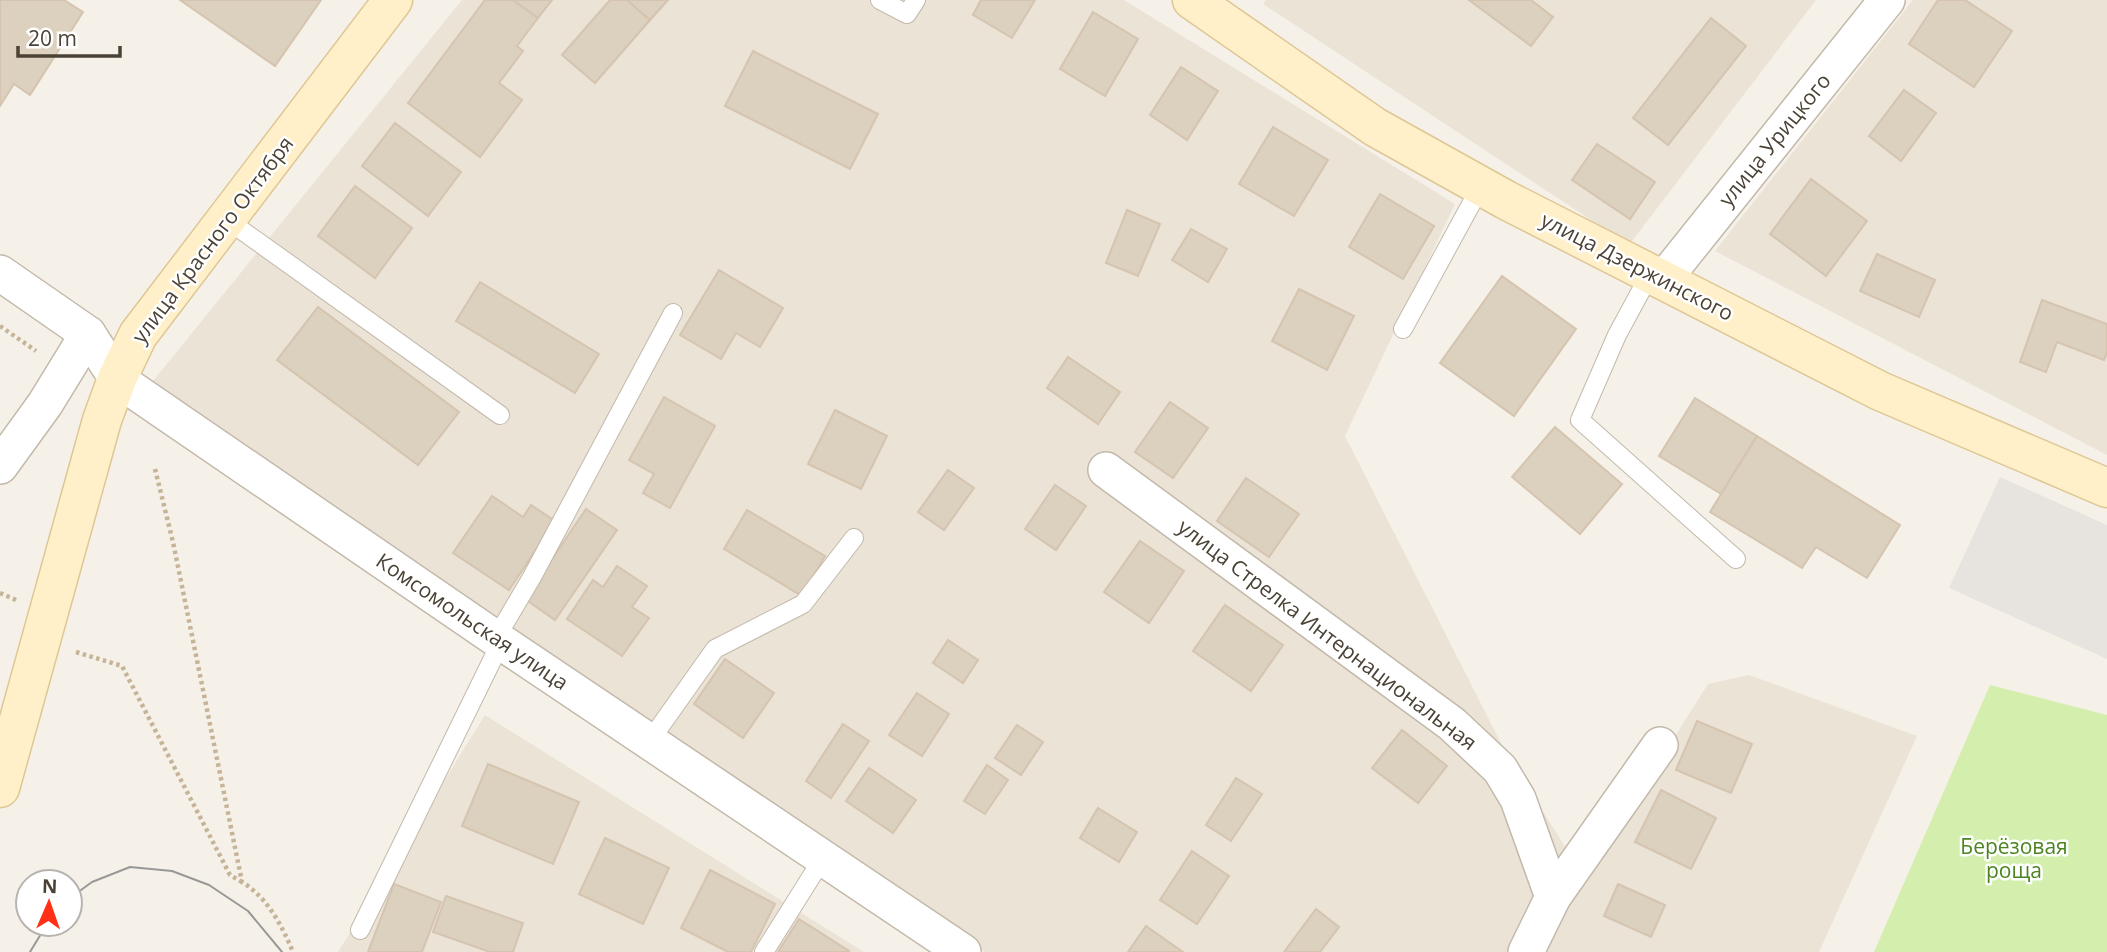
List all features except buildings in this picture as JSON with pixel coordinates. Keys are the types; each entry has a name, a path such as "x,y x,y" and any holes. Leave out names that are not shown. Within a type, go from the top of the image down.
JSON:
{"main road":[{"name":"улица Красного Октября","path":"0,788 102,419 138,335 393,0"},
{"name":"улица Дзержинского","path":"1212,5 1375,127 1481,186 1880,391 2107,488"}],"street":[{"name":"улица Урицкого","path":"1656,277 1887,0"},
{"name":"Комсомольская улица","path":"0,273 89,334 117,379 498,640 963,952"},
{"path":"0,466 89,334"},
{"name":"улица Стрелка Интернациональная","path":"1106,470 1452,724 1475,745 1500,769 1518,799 1553,897"},
{"path":"1527,952 1553,897 1660,745"}],"lane":[{"path":"880,0 907,14 916,0"},
{"path":"1403,330 1481,186"},
{"path":"226,219 500,415"},
{"path":"1656,277 1617,335 1580,420 1736,559"},
{"path":"360,930 498,640 673,313"},
{"path":"649,742 715,649 803,604 854,538"},
{"path":"764,952 823,858"}],"path":[{"path":"0,326 36,349 44,404"},
{"path":"155,469 173,542 242,882"},
{"path":"13,611 20,587"},
{"path":"0,593 16,600"},
{"path":"39,641 122,666 230,875 249,887 279,919 293,952"}],"shaded area":[{"path":"462,0 1124,0 1455,204 1345,436 1507,755 1585,878 1708,684 1749,675 1917,736 1819,952 985,952 153,381"},
{"path":"1266,0 1816,0 1629,245 1263,4"},
{"path":"1913,0 2107,0 2107,455 1715,251"},
{"path":"2000,477 2107,525 2107,659 1949,588"},
{"path":"485,715 864,952 338,952"}],"green space":[{"name":"Берёзовая роща","path":"1990,685 2107,715 2107,952 1874,952"}],"tram line":[{"path":"84,888 130,867 172,871 209,885 248,911 282,952"},
{"path":"30,952 38,938"}]}
